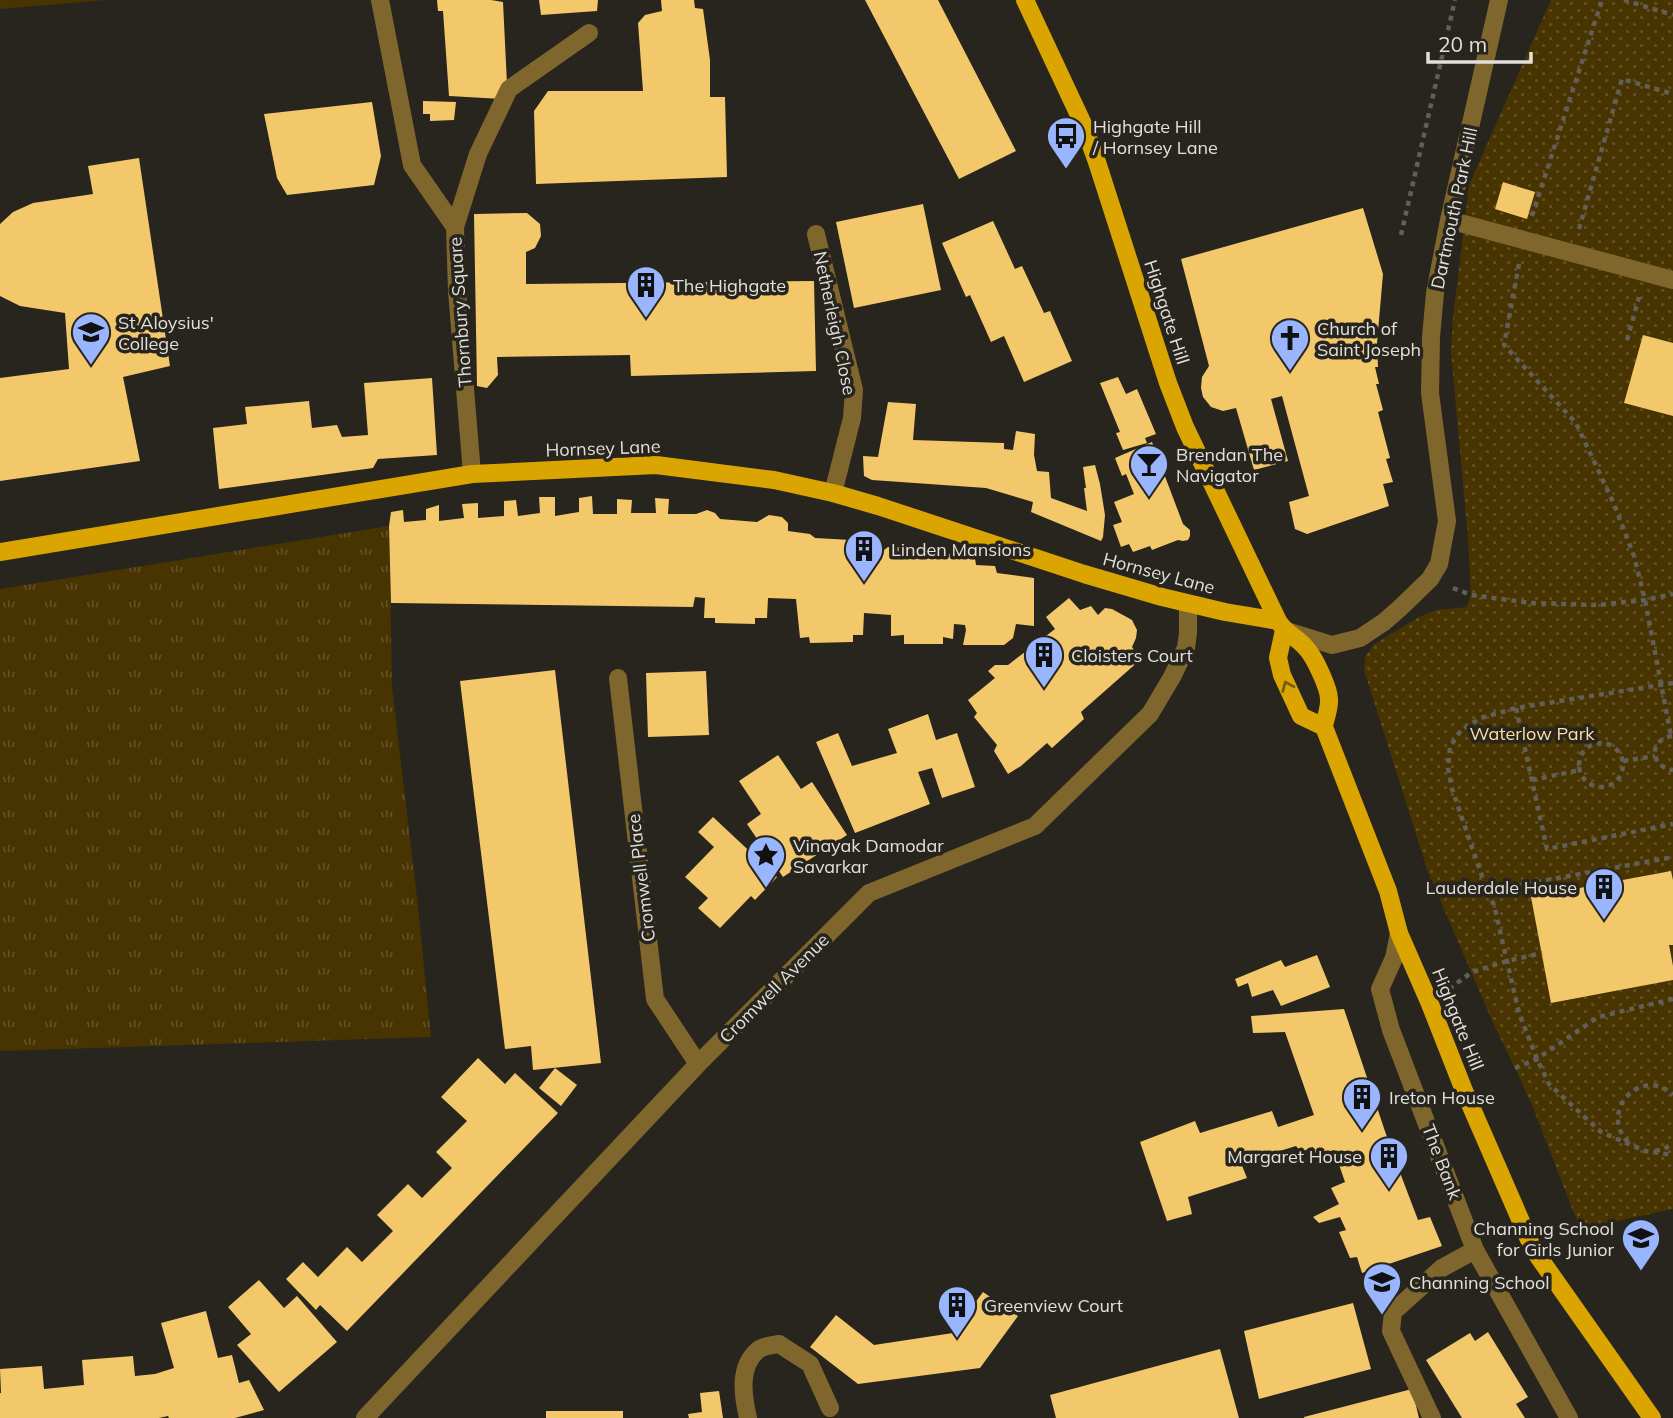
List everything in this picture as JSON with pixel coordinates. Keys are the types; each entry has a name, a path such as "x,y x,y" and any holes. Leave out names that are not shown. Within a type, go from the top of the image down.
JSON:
{"main road":[{"name":"Highgate Hill","path":"1025,0 1084,126 1172,394 1197,452 1281,625 1306,646 1325,683 1329,699 1324,727 1388,891 1399,933 1533,1249 1651,1418"},
{"name":"Hornsey Lane","path":"0,552 472,474 656,465 774,480 833,493 1084,574 1188,604 1281,625"},
{"path":"1281,625 1278,658 1282,675 1301,716 1324,727"}],"street":[{"path":"380,0 412,165 455,227"},
{"name":"Dartmouth Park Hill","path":"1281,625 1332,645 1360,638 1384,622 1430,579 1439,564 1447,521 1430,393 1435,293 1499,0"},
{"name":"Thornbury Square","path":"472,474 457,291 455,227 478,154 509,89 589,33"},
{"path":"1449,220 1673,280"},
{"name":"Netherleigh Close","path":"816,234 854,390 852,418 833,493"},
{"name":"Cromwell Avenue","path":"365,1418 698,1064 869,893 1035,826 1150,714 1186,648 1188,604"},
{"name":"Cromwell Place","path":"618,678 654,999 698,1064"},
{"name":"The Bank","path":"1399,933 1394,958 1380,989 1391,1030 1475,1251 1569,1418"},
{"path":"1432,1418 1391,1331 1393,1312 1442,1268 1475,1251"},
{"path":"748,1418 743,1380 749,1362 759,1349 779,1344 810,1364 830,1408"}],"path":[{"path":"1401,235 1455,0"},
{"path":"1602,0 1524,239 1504,345 1576,423 1614,505 1634,556 1672,736 1665,737 1657,745 1655,756 1661,766 1673,770"},
{"path":"1624,0 1673,15"},
{"path":"1578,232 1622,79 1673,94"},
{"path":"1627,340 1636,309"},
{"path":"1430,579 1471,595 1531,603 1598,605 1673,594"},
{"path":"1673,683 1516,708 1481,718 1461,730 1450,747 1448,768 1452,789 1494,905 1519,1013 1549,1084 1601,1132 1644,1151 1664,1149 1673,1143"},
{"path":"1516,708 1547,849 1673,824"},
{"path":"1596,743 1616,749 1623,761 1623,769 1616,781 1602,787 1588,782 1580,770 1579,764 1584,751 1596,743"},
{"path":"1623,761 1655,756"},
{"path":"1531,780 1580,770"},
{"path":"1487,891 1673,857"},
{"path":"1430,1004 1472,972 1542,953"},
{"path":"1515,1068 1537,1059 1598,1017 1673,999"},
{"path":"1673,1095 1657,1086 1638,1088 1621,1103 1617,1119 1625,1140 1634,1147 1673,1155"}],"green space":[{"path":"0,0 106,0 0,9"},
{"name":"Waterlow Park","path":"1551,0 1673,0 1673,1209 1580,1229 1534,1110 1428,872 1364,670 1365,657 1373,645 1419,617 1436,610 1467,607 1471,595 1451,352 1469,185"},
{"path":"389,526 392,687 431,1037 0,1051 0,589"}],"building":[{"path":"437,0 503,2 507,84 502,99 449,96 443,11 438,11"},
{"path":"539,0 598,0 597,11 541,15"},
{"path":"661,0 694,0 695,8 703,9 710,60 710,97 725,97 727,177 536,184 534,111 548,91 643,91 638,23 645,15 662,11"},
{"path":"865,0 938,0 1016,151 959,179"},
{"path":"423,101 456,102 454,120 430,121 430,114 423,114"},
{"path":"372,102 381,156 374,185 287,195 277,178 264,114"},
{"path":"139,158 170,366 123,377 140,461 0,481 0,378 69,369 65,313 20,306 0,296 0,224 13,212 33,203 93,194 88,166"},
{"path":"1503,182 1535,192 1527,219 1495,209"},
{"path":"923,204 941,290 854,308 836,222"},
{"name":"Church of Saint Joseph","path":"1363,208 1383,274 1377,343 1378,367 1375,367 1379,384 1376,384 1383,410 1378,412 1393,482 1383,484 1389,506 1307,534 1295,529 1289,502 1309,496 1282,396 1271,399 1288,461 1254,470 1236,408 1223,411 1211,407 1203,397 1202,377 1209,366 1181,259"},
{"name":"The Highgate","path":"527,213 540,224 541,236 535,248 526,252 526,284 814,281 816,371 631,376 630,355 497,357 498,375 487,388 477,386 474,214"},
{"path":"993,221 1015,269 1022,266 1044,313 1050,311 1072,361 1024,382 1004,336 991,342 970,295 966,297 942,243"},
{"path":"1643,335 1673,343 1673,416 1624,403"},
{"path":"1118,377 1126,394 1137,389 1156,434 1145,438 1147,443 1123,450 1116,433 1120,432 1100,383"},
{"path":"432,378 437,455 378,459 373,468 219,489 213,428 247,424 245,407 309,401 312,428 337,425 342,437 368,435 364,383"},
{"path":"888,402 916,404 913,440 1004,443 1004,449 1013,450 1016,431 1035,434 1034,455 1037,471 1049,472 1051,498 1087,511 1083,467 1095,465 1105,515 1101,541 1031,512 1033,502 986,488 872,480 864,476 863,456 878,457"},
{"name":"Brendan The Navigator","path":"1152,442 1183,524 1190,530 1190,536 1188,540 1178,540 1152,550 1150,546 1133,552 1129,544 1121,547 1113,525 1122,522 1114,502 1134,494 1126,474 1122,476 1115,458"},
{"path":"592,496 593,514 617,514 617,499 632,500 631,513 656,513 655,498 669,499 668,514 696,514 707,510 720,519 757,522 769,515 782,517 788,523 788,531 810,534 815,538 851,540 864,530 875,535 884,550 888,547 904,547 908,552 946,556 960,547 970,549 976,565 995,566 997,573 1034,578 1034,626 1016,624 1013,638 1004,645 963,645 965,625 954,624 953,639 943,637 943,644 904,644 904,635 891,636 891,615 864,613 863,635 853,635 853,642 810,643 809,637 800,638 796,599 768,598 767,618 755,618 755,624 715,623 715,618 704,618 705,598 695,597 693,607 391,603 391,512 403,510 404,522 426,520 426,509 439,505 439,521 464,518 462,504 478,503 478,518 504,516 504,501 516,500 518,516 540,513 539,497 555,497 555,516 579,512 579,498"},
{"name":"Cloisters Court","path":"1069,598 1080,610 1091,606 1098,615 1105,608 1112,609 1132,620 1137,630 1132,647 1140,660 1081,712 1084,719 1052,748 1047,743 1008,774 994,751 997,745 974,717 977,713 968,700 995,678 988,671 995,665 1008,665 1055,629 1046,617"},
{"path":"555,670 601,1063 533,1070 531,1046 505,1049 460,681"},
{"path":"706,671 709,735 648,737 646,673"},
{"path":"928,714 936,740 957,733 975,787 942,798 932,768 918,772 930,804 855,833 816,742 838,733 852,766 897,753 888,729"},
{"path":"778,755 801,789 812,782 847,835 783,877 747,824 761,814 739,781"},
{"path":"713,817 777,877 755,900 751,896 720,928 698,908 708,898 685,877 714,847 698,832"},
{"name":"Lauderdale House","path":"1671,871 1673,945 1669,945 1673,980 1551,1003 1531,897"},
{"path":"1317,955 1330,987 1281,1006 1273,990 1252,997 1248,983 1238,987 1235,979 1281,960 1285,967"},
{"path":"1344,1009 1418,1220 1430,1217 1442,1246 1362,1273 1357,1257 1350,1258 1339,1232 1346,1230 1340,1217 1319,1223 1313,1217 1339,1204 1331,1188 1345,1182 1334,1150 1315,1156 1313,1147 1301,1152 1296,1146 1241,1163 1247,1178 1188,1197 1192,1214 1167,1221 1140,1142 1195,1121 1200,1133 1272,1111 1278,1127 1314,1115 1285,1032 1253,1033 1251,1016"},
{"path":"478,1058 505,1084 515,1073 558,1113 347,1331 320,1305 316,1310 286,1279 303,1262 318,1277 347,1247 362,1262 393,1231 377,1215 408,1184 422,1198 452,1168 436,1152 467,1121 441,1097"},
{"path":"555,1068 577,1085 561,1106 539,1088"},
{"path":"259,1280 284,1308 297,1296 337,1342 279,1392 237,1345 251,1334 228,1307"},
{"name":"Greenview Court","path":"983,1292 1018,1316 980,1368 858,1384 810,1347 836,1315 874,1345 953,1333"},
{"path":"1353,1303 1371,1369 1259,1399 1244,1331"},
{"path":"206,1311 218,1358 232,1355 239,1383 249,1380 264,1410 235,1418 0,1418 0,1369 42,1366 44,1389 84,1385 82,1360 133,1356 135,1376 155,1374 174,1368 161,1323"},
{"path":"1488,1332 1528,1397 1516,1404 1525,1418 1462,1418 1426,1360 1470,1333 1475,1341"},
{"path":"1220,1349 1239,1418 1056,1418 1050,1395"},
{"path":"1412,1389 1419,1418 1304,1418 1304,1417"},
{"path":"719,1391 723,1418 689,1418 688,1414 702,1412 700,1393"},
{"path":"546,1411 623,1411 623,1418 546,1418"}],"place":[{"name":"Highgate Hill / Hornsey Lane","path":"1066,170"},
{"name":"The Highgate","path":"646,319"},
{"name":"St Aloysius' College","path":"91,366"},
{"name":"Church of Saint Joseph","path":"1290,372"},
{"name":"Brendan The Navigator","path":"1149,498"},
{"name":"Linden Mansions","path":"864,583"},
{"name":"Cloisters Court","path":"1044,689"},
{"name":"Vinayak Damodar Savarkar","path":"766,889"},
{"name":"Lauderdale House","path":"1604,921"},
{"name":"Ireton House","path":"1362,1131"},
{"name":"Margaret House","path":"1389,1190"},
{"name":"Channing School for Girls Junior","path":"1641,1272"},
{"name":"Channing School","path":"1382,1316"},
{"name":"Greenview Court","path":"957,1339"}]}
